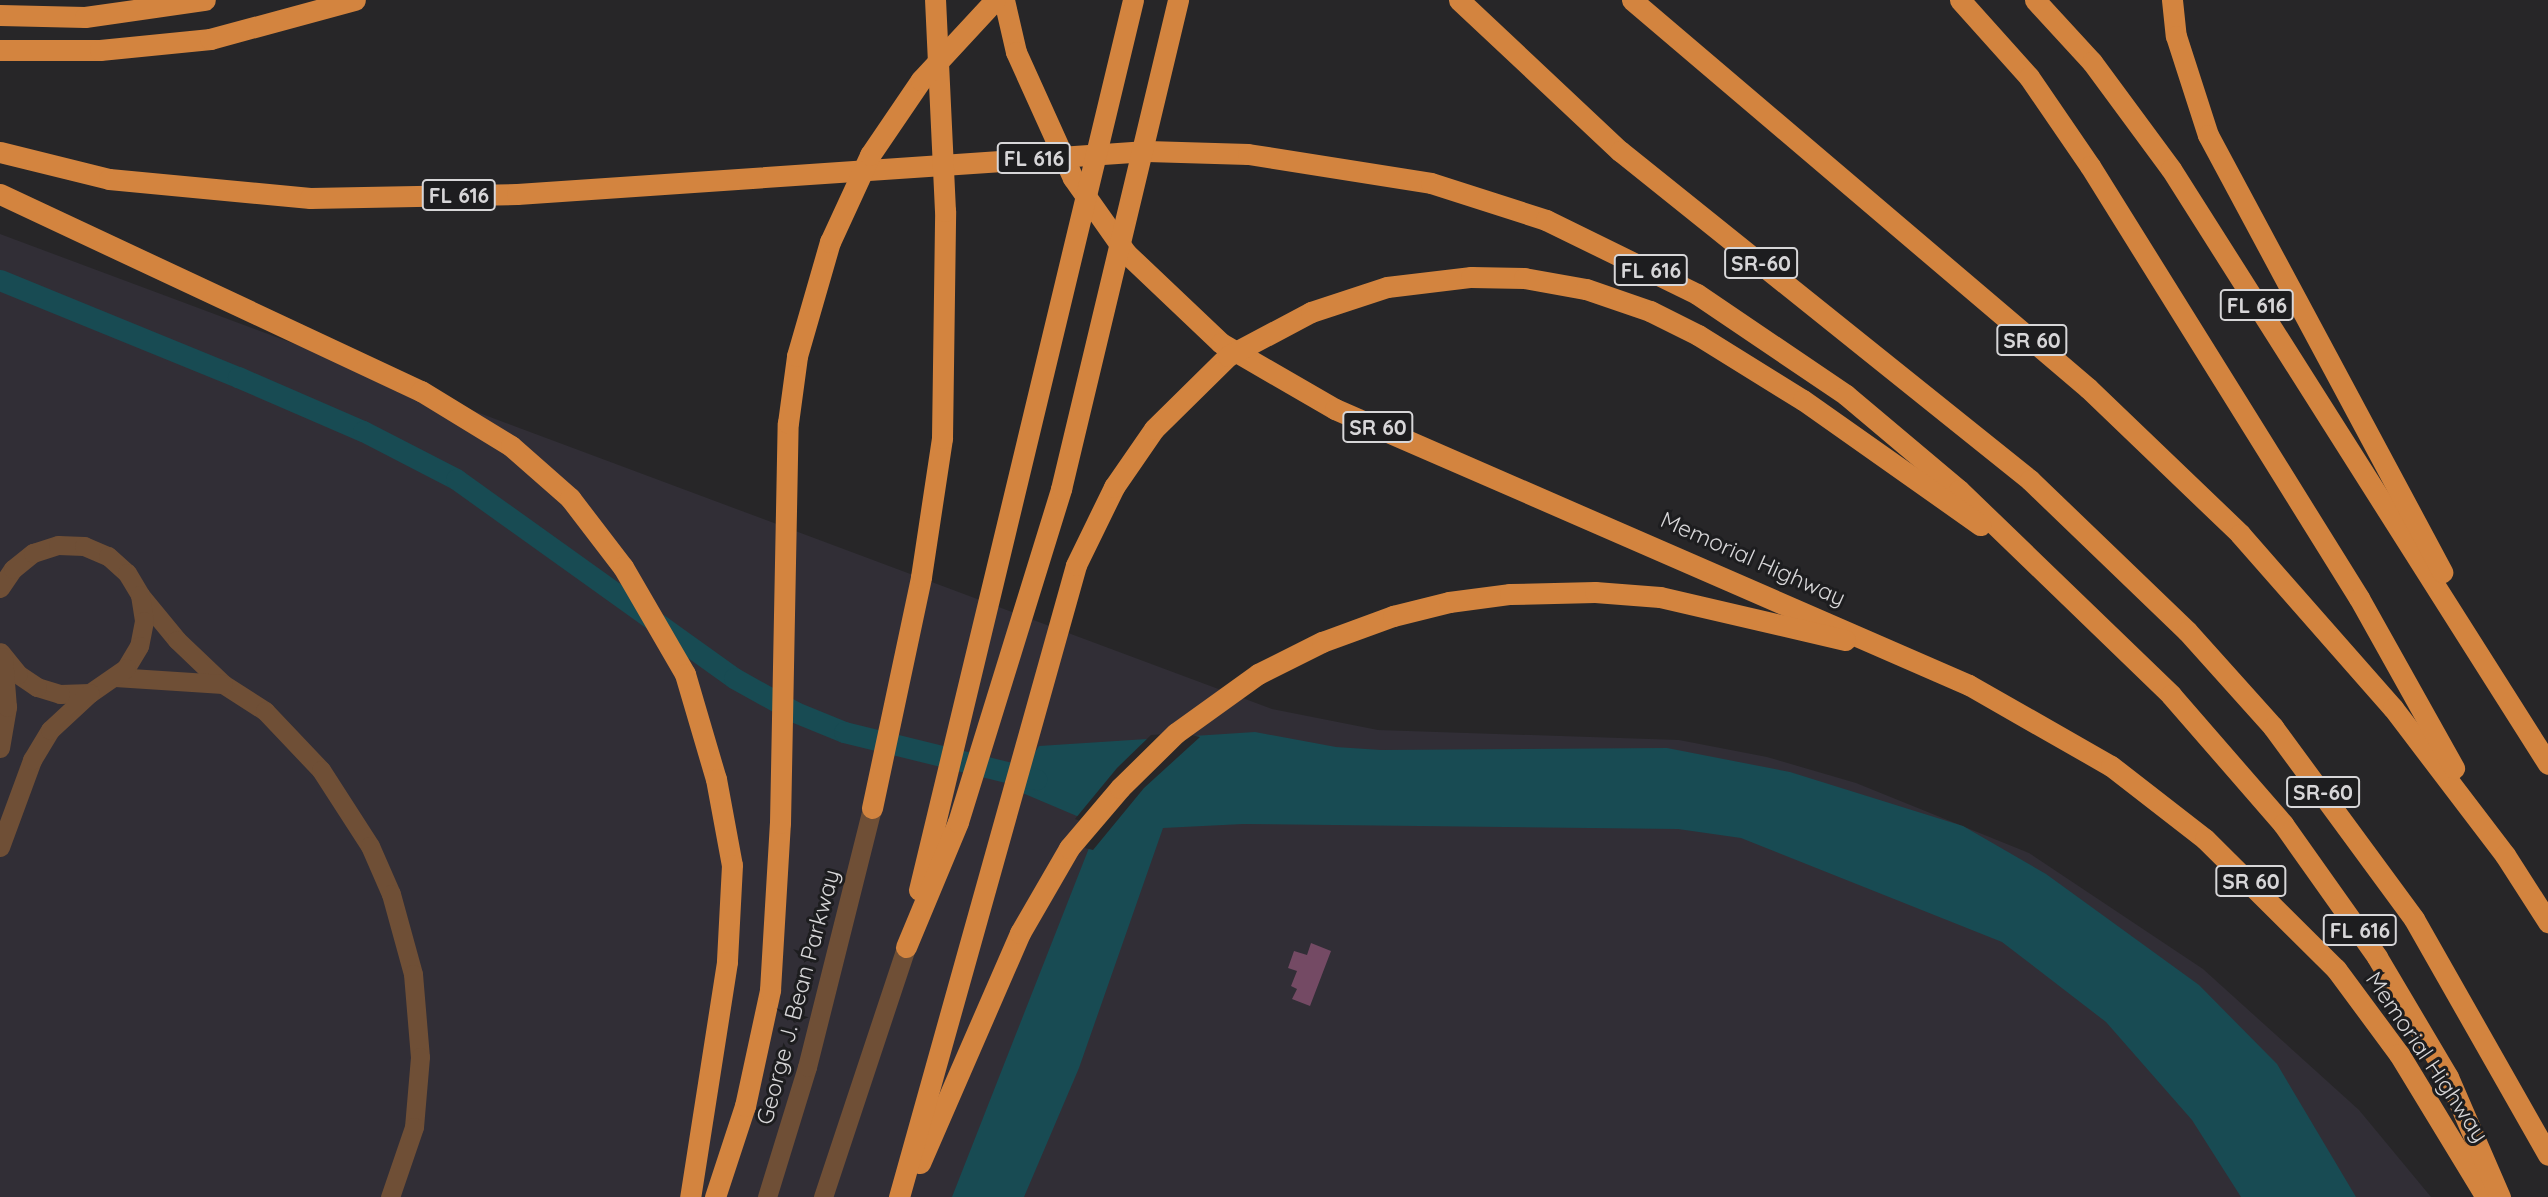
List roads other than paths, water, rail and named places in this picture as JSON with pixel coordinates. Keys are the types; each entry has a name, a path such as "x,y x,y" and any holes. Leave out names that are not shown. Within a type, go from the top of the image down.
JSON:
{"highway":[{"path":"0,15 85,17 205,0"},
{"path":"0,50 100,50 211,39 355,0"},
{"path":"873,808 898,697 942,438 945,211 935,0"},
{"path":"715,1197 745,1107 770,990 780,823 788,423 813,294 830,242 870,155 920,80 995,0"},
{"name":"Memorial Highway","path":"1004,0 1016,52 1073,178 1126,253 1221,344 1335,409 1923,663 2020,711 2111,766 2205,839 2256,886 2336,969 2399,1054 2486,1197"},
{"path":"906,947 1056,334 1133,0"},
{"path":"906,947 957,822 1060,489 1178,0"},
{"name":"SR-60","path":"1460,0 1620,151 2030,481 2188,631 2273,727 2414,919 2548,1155"},
{"name":"SR 60","path":"1632,0 1976,291 2166,460 2240,534 2353,661 2505,855 2548,922"},
{"path":"1960,0 2029,77 2098,178 2359,598 2505,855"},
{"name":"FL 616","path":"2035,0 2092,62 2171,169 2548,764"},
{"path":"2172,0 2176,37 2208,135 2439,564 2461,623"},
{"name":"FL 616","path":"0,152 109,179 310,198 517,194 1147,151 1260,155 1431,183 1546,220 1642,265 1751,327 1846,395 1959,490 2063,588 2180,705 2320,871 2448,1077 2500,1197"},
{"path":"0,194 421,391 511,446 570,498 623,567 685,674 716,779 732,865 727,962 690,1197"},
{"path":"899,1197 1076,565 1093,525 1140,448 1191,389 1228,356 1272,330 1355,295 1424,280 1524,278 1618,299 1698,335 1803,400 2063,588"},
{"path":"905,1197 1020,933 1069,848 1120,788 1176,733 1258,674 1322,642 1393,616 1449,602 1510,594 1595,592 1660,597 1791,626 1923,663"}],"street":[{"path":"0,562 58,545 84,546 118,564 159,622 223,684 265,711 321,770 370,846 399,918 417,1002 420,1076 414,1127 390,1197"},
{"path":"0,589 13,569 33,553"},
{"path":"0,847 38,750 50,730 90,693 115,677 139,646 144,621 140,595"},
{"path":"1,655 37,687 60,694 90,693"},
{"path":"0,748 7,707 1,655"},
{"path":"115,677 223,684"},
{"name":"George J. Bean Parkway","path":"768,1197 807,1067 873,808"},
{"path":"823,1197 906,947"}],"water":[{"path":"1255,732 1336,747 1381,750 1667,748 1790,772 1963,826 2046,874 2199,985 2277,1064 2356,1197 2241,1197 2192,1120 2106,1022 2002,942 1741,838 1678,829 1243,824 1163,828 1079,1068 1024,1197 952,1197 1098,825 1011,788 1039,746"}],"waterway":[{"path":"0,280 363,431 456,479 734,678 795,712 844,732 1036,779"}]}
